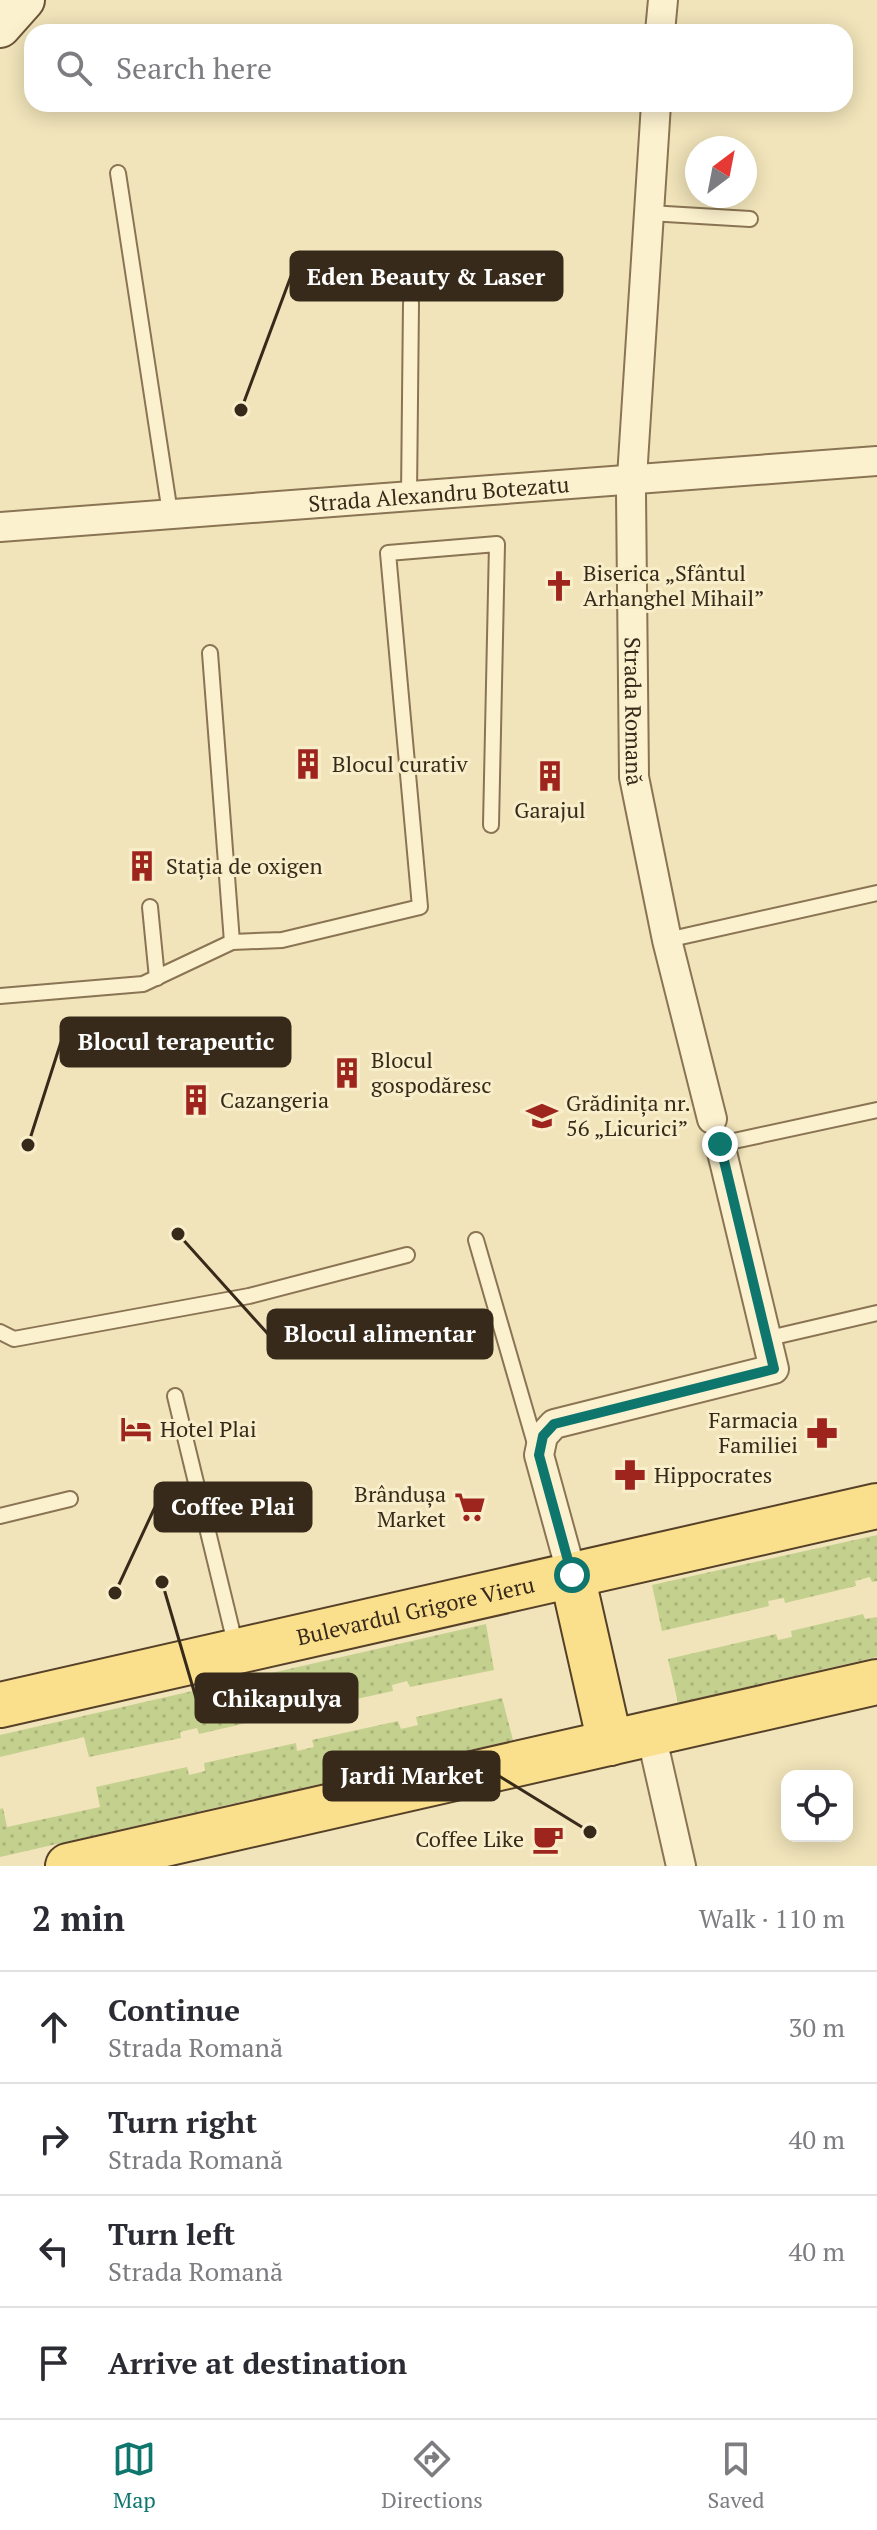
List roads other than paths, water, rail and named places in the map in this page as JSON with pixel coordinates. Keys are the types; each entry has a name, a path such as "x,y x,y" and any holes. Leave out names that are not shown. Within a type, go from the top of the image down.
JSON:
{"main road":[{"path":"0,27 24,0"},
{"name":"Bulevardul Grigore Vieru","path":"0,1705 877,1506"},
{"path":"572,1575 631,1739"},
{"path":"68,1866 877,1682"}],"street":[{"path":"661,24 663,0"},
{"name":"Strada Romană","path":"539,1455 543,1436 554,1424 774,1369 667,940 634,777 632,478 655,112"},
{"name":"Strada Alexandru Botezatu","path":"0,527 877,461"},
{"path":"539,1455 572,1575"},
{"path":"631,1739 681,1866"}],"lane":[{"path":"118,173 170,513"},
{"path":"649,213 750,219"},
{"path":"409,495 411,303"},
{"path":"0,996 143,984 232,942 282,940 420,907 388,553 497,544 491,825"},
{"path":"210,653 232,942"},
{"path":"667,940 877,893"},
{"path":"150,907 157,978"},
{"path":"716,1131 877,1110"},
{"path":"476,1240 539,1455"},
{"path":"0,1332 14,1339 249,1296 407,1255"},
{"path":"765,1339 877,1313"},
{"path":"175,1396 237,1651"},
{"path":"0,1516 70,1499"}],"place":[{"name":"Eden Beauty & Laser","path":"241,410"},
{"name":"Biserica „Sfântul Arhanghel Mihail”","path":"559,586"},
{"name":"Blocul curativ","path":"308,764"},
{"name":"Garajul","path":"550,776"},
{"name":"Stația de oxigen","path":"142,866"},
{"name":"Blocul gospodăresc","path":"347,1073"},
{"name":"Cazangeria","path":"196,1100"},
{"name":"Grădinița nr. 56 „Licurici”","path":"542,1116"},
{"name":"Blocul terapeutic","path":"28,1145"},
{"name":"Blocul alimentar","path":"178,1234"},
{"name":"Hotel Plai","path":"136,1429"},
{"name":"Farmacia Familiei","path":"822,1433"},
{"name":"Hippocrates","path":"630,1475"},
{"name":"Brândușa Market","path":"470,1507"},
{"name":"Chikapulya","path":"162,1582"},
{"name":"Coffee Plai","path":"115,1593"},
{"name":"Jardi Market","path":"590,1832"},
{"name":"Coffee Like","path":"548,1839"}]}
